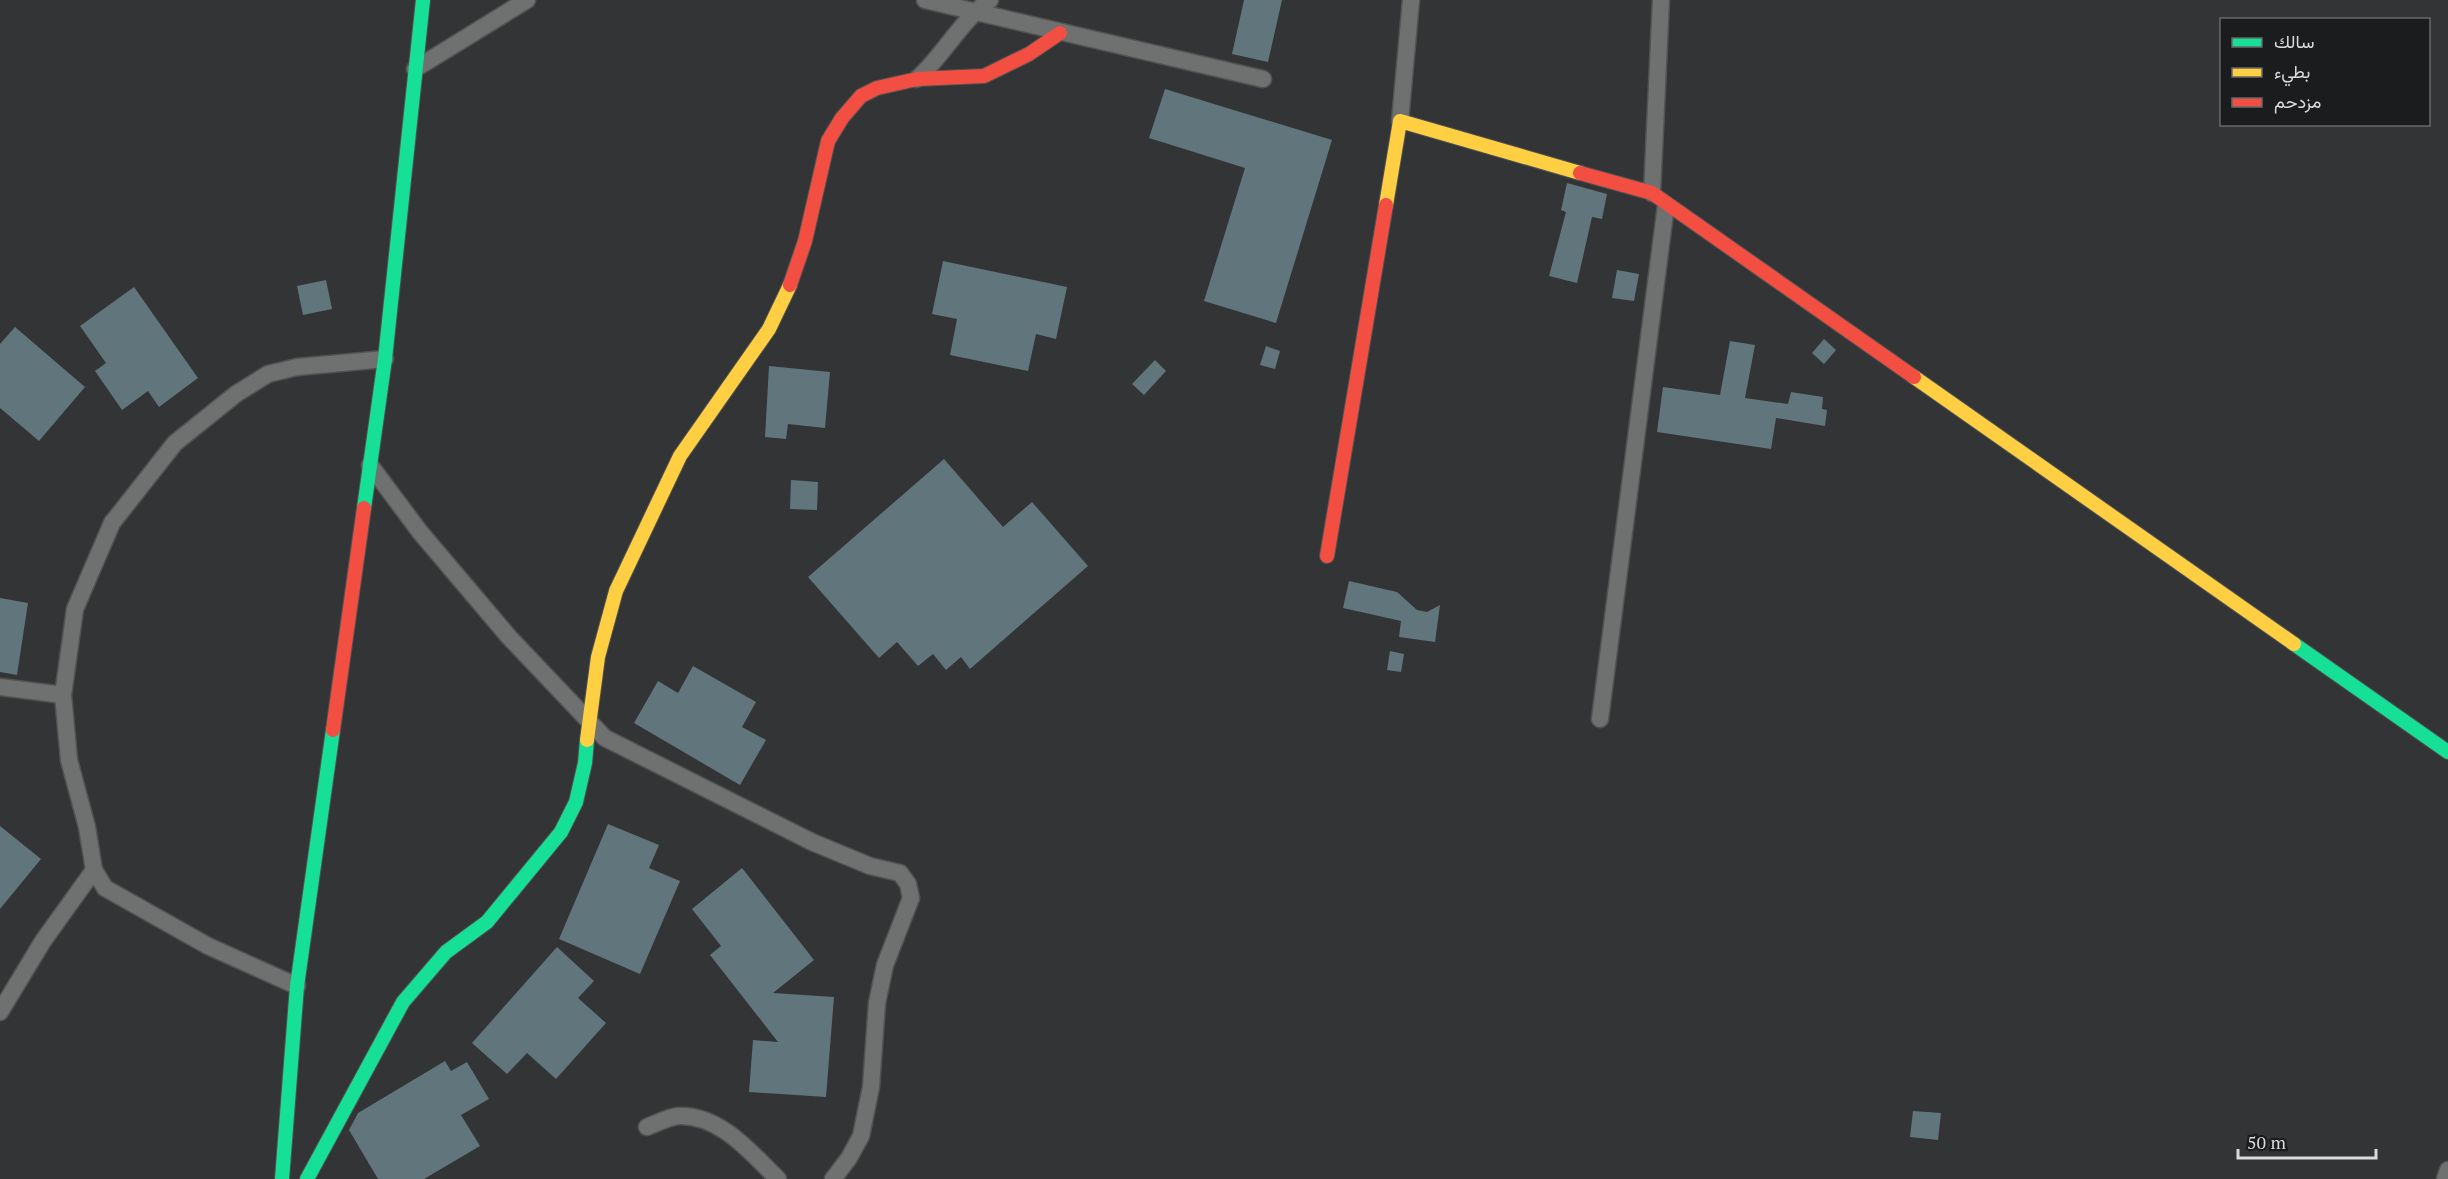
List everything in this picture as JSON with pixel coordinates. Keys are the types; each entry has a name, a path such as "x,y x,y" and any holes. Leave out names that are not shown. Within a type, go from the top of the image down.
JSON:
{"street":[{"path":"282,1179 297,986 385,359 423,0"},
{"path":"416,69 527,0"},
{"path":"926,0 1263,79"},
{"path":"917,79 934,64 974,12 990,0"},
{"path":"1327,556 1400,121 1411,0"},
{"path":"1652,193 1661,0"},
{"path":"307,1179 403,1002 446,952 487,922 561,832 576,802 585,763 588,718 598,657 616,591 680,456 769,329 794,280 828,141 842,118 861,96 890,84 917,79 984,76 1029,54 1060,33"},
{"path":"1400,121 1652,193 2448,753"},
{"path":"1600,719 1666,205"},
{"path":"297,986 208,946 105,888 94,870 87,827 69,760 63,695 75,609 112,523 175,443 236,394 268,374 297,367 385,359"},
{"path":"370,465 420,532 509,638 605,738 616,746 812,842 870,866 900,873 908,884 911,898 885,964 877,1004 871,1087 861,1136 849,1158 833,1179"},
{"path":"0,687 63,695"},
{"path":"0,1012 43,941 94,870"},
{"path":"647,1127 678,1116 714,1125 730,1133 778,1179"},
{"path":"2445,1179 2448,1170"}],"building":[{"path":"1244,0 1282,0 1268,62 1232,54"},
{"path":"1165,89 1332,140 1276,323 1204,301 1245,168 1149,138"},
{"path":"1567,183 1607,194 1602,219 1592,217 1577,283 1549,276 1566,212 1561,210"},
{"path":"943,261 1067,287 1056,339 1036,334 1028,371 950,355 957,319 932,314"},
{"path":"1617,270 1639,274 1634,301 1612,298"},
{"path":"326,280 332,309 303,315 297,286"},
{"path":"134,287 198,378 159,407 148,391 122,410 95,371 106,363 80,326"},
{"path":"15,327 85,387 39,441 0,408 0,344"},
{"path":"1824,339 1836,350 1824,364 1812,353"},
{"path":"1730,341 1755,345 1745,398 1788,404 1791,392 1823,397 1822,409 1827,410 1825,426 1776,418 1771,449 1657,432 1663,387 1720,395"},
{"path":"1266,346 1280,351 1275,369 1260,365"},
{"path":"1155,360 1166,371 1144,395 1132,384"},
{"path":"769,366 830,372 825,428 788,424 786,439 765,437"},
{"path":"944,459 1003,527 1032,502 1088,566 970,669 961,657 946,670 933,654 918,666 897,642 879,658 808,577"},
{"path":"791,480 818,482 817,510 790,509"},
{"path":"1349,581 1397,592 1417,610 1427,612 1440,605 1435,642 1399,637 1401,621 1343,608"},
{"path":"0,598 28,603 17,675 0,672"},
{"path":"1390,651 1404,654 1401,672 1387,670"},
{"path":"693,666 756,702 742,727 766,740 740,785 634,723 658,681 678,693"},
{"path":"608,824 659,845 649,868 680,881 640,974 559,939"},
{"path":"0,826 41,859 0,909"},
{"path":"742,868 814,960 773,993 834,997 826,1097 749,1092 753,1040 778,1042 710,955 721,946 692,909"},
{"path":"557,947 594,981 578,998 606,1023 556,1079 527,1053 507,1074 472,1043"},
{"path":"445,1061 451,1071 467,1062 489,1099 461,1115 480,1146 424,1179 378,1179 349,1130 358,1113"},
{"path":"1913,1111 1941,1113 1938,1140 1910,1137"}],"traffic: fast":[{"path":"364,508 385,359 423,0"},
{"path":"2294,644 2448,752"},
{"path":"282,1179 297,986 333,730"},
{"path":"307,1179 403,1002 446,952 487,922 561,832 576,802 585,763 587,740"}],"traffic: slow":[{"path":"1386,205 1400,121 1580,173"},
{"path":"587,740 598,657 616,591 680,456 769,329 790,285"},
{"path":"1914,377 2294,644"}],"traffic: jam":[{"path":"790,285 805,241 828,141 842,118 861,96 877,88 917,79 984,76 1029,54 1060,33"},
{"path":"1580,173 1652,193 1914,377"},
{"path":"1327,556 1386,205"},
{"path":"333,730 364,508"}]}
